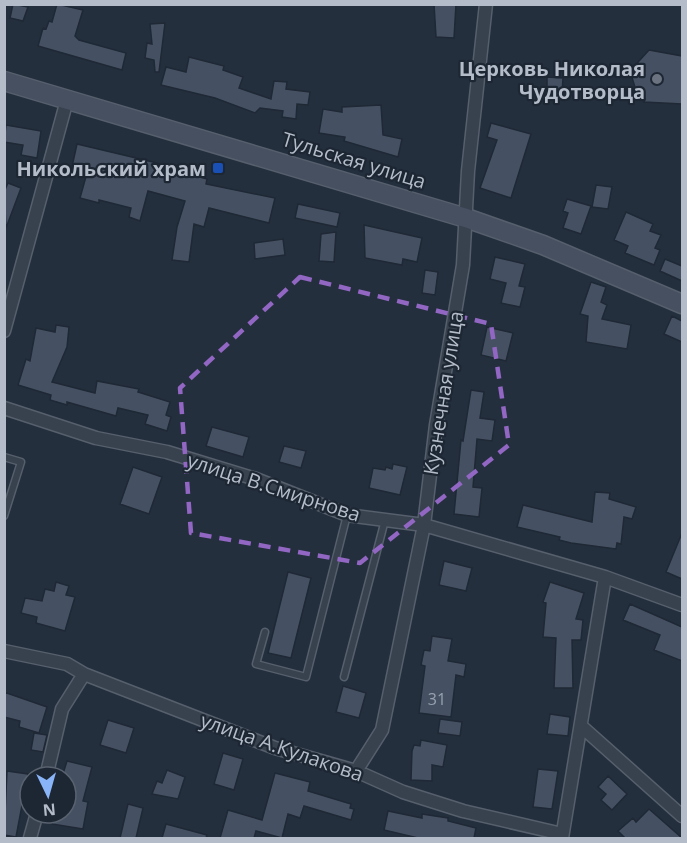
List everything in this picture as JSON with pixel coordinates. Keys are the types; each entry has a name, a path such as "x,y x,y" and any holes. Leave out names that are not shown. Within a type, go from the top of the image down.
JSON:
{"main road":[{"name":"Тульская улица","path":"4,81 466,218 543,245 682,304"}],"street":[{"name":"Кузнечная улица","path":"356,771 382,729 424,525 436,425 463,265 468,171 486,4"},
{"path":"4,331 68,100"},
{"name":"улица В.Смирнова","path":"4,408 96,438 167,452 256,479 347,515 424,525 605,577 682,605"},
{"path":"562,836 605,577"},
{"name":"улица А.Кулакова","path":"4,651 67,664 84,674 275,748 356,771 403,792 463,811 562,836"},
{"path":"49,765 63,709 84,674"},
{"path":"581,726 682,816"}],"lane":[{"path":"4,457 21,462 4,516"},
{"path":"265,633 256,664 306,677 347,515"},
{"path":"344,677 385,520"}],"highlighted area":[{"path":"300,277 491,324 509,445 360,563 191,533 180,388"}],"building":[{"path":"13,4 28,7 23,21 10,18"},
{"path":"57,4 83,10 75,36 79,40 126,53 122,70 38,46 43,28 46,29 49,21 52,22"},
{"path":"434,4 456,4 454,38 436,37"},
{"path":"165,23 159,72 155,72 154,60 145,58 147,43 152,44 150,24"},
{"name":"Церковь Николая Чудотворца","path":"649,50 682,56 682,104 644,102 645,99 638,97 630,71"},
{"path":"189,57 224,66 223,70 243,77 239,88 271,99 274,81 287,82 286,89 310,92 308,105 297,104 296,119 282,117 283,111 260,108 255,113 215,98 161,85 166,67 186,72"},
{"path":"547,77 563,78 562,93 547,93"},
{"path":"381,105 383,135 402,139 398,157 344,141 345,137 319,133 323,109 342,112 342,107"},
{"path":"491,123 531,134 511,198 480,188 497,140 487,137"},
{"path":"6,125 41,131 37,158 21,155 23,145 4,142"},
{"path":"77,144 153,162 207,179 206,184 275,198 269,223 209,208 204,227 194,224 189,262 172,260 177,227 185,201 148,191 140,221 129,217 131,208 80,198 87,173 71,171"},
{"path":"8,183 21,188 6,228 4,192"},
{"path":"596,185 612,187 608,209 592,207"},
{"path":"567,199 591,206 581,234 563,228 568,213 563,211"},
{"path":"298,204 340,213 337,227 295,218"},
{"path":"626,212 653,224 650,231 661,235 655,248 660,250 654,265 625,253 628,246 614,240"},
{"path":"364,225 422,238 417,262 403,259 402,265 365,258"},
{"path":"336,232 334,262 319,261 321,234"},
{"path":"283,239 285,255 255,259 254,243"},
{"path":"495,257 525,264 519,286 525,287 520,307 501,303 506,283 490,279"},
{"path":"665,259 682,266 682,281 660,271"},
{"path":"425,270 438,272 435,295 422,293"},
{"path":"591,282 606,287 601,302 607,305 602,319 631,325 627,349 586,342 588,316 580,314"},
{"path":"672,316 682,321 682,342 664,334"},
{"path":"56,325 69,327 67,347 52,382 95,393 97,381 139,389 138,392 170,402 166,415 171,417 167,431 145,424 148,415 118,408 116,416 67,402 67,405 50,400 51,395 18,385 26,359 30,361 36,328 55,332"},
{"path":"487,327 513,333 506,361 481,355"},
{"path":"471,390 484,392 480,418 495,420 492,441 477,439 473,487 482,488 479,517 454,514 461,440 463,441"},
{"path":"212,427 249,437 243,457 206,446"},
{"path":"284,446 306,451 301,468 279,462"},
{"path":"393,464 407,467 400,495 369,488 373,468 392,469"},
{"path":"133,467 162,477 149,514 120,504"},
{"path":"595,492 610,493 609,499 636,507 632,519 624,517 621,544 617,543 616,549 571,543 559,540 560,537 517,527 523,505 592,522"},
{"path":"682,533 682,579 666,572"},
{"path":"444,561 472,568 466,591 439,585"},
{"path":"288,572 311,578 291,658 268,653"},
{"path":"56,582 69,586 66,595 75,597 65,631 36,623 37,617 21,613 25,598 42,601 45,589 54,591"},
{"path":"550,582 584,593 576,619 583,620 581,640 572,640 573,688 554,688 556,638 543,637 546,603 543,602"},
{"path":"630,604 682,627 682,661 654,650 660,635 623,620"},
{"path":"432,636 452,639 448,661 466,664 464,677 456,675 451,717 419,713 425,666 421,665 424,650 430,651"},
{"path":"343,686 366,693 359,718 336,712"},
{"path":"4,692 47,707 39,733 19,727 20,721 4,717"},
{"path":"550,714 570,717 568,736 547,734"},
{"path":"440,719 462,722 460,736 438,733"},
{"path":"108,720 134,728 126,753 100,745"},
{"path":"34,733 47,735 43,752 31,750"},
{"path":"421,740 447,745 443,767 432,765 432,781 411,780 412,751 414,745 420,746"},
{"path":"223,753 243,759 234,790 214,784"},
{"path":"67,761 92,767 83,801 88,802 83,829 58,825 78,825 78,765 66,765"},
{"path":"538,769 558,771 552,809 533,807"},
{"path":"167,770 185,777 178,799 152,794 157,781 162,783"},
{"path":"7,771 18,773 18,825 16,837 4,835"},
{"path":"275,773 310,782 308,791 351,804 350,808 354,809 351,820 304,806 300,818 288,814 282,838 256,831 254,838 220,838 228,810 262,820"},
{"path":"608,776 627,794 612,810 601,800 606,794 598,787"},
{"path":"128,804 143,808 136,838 120,838"},
{"path":"649,809 682,838 625,838 618,831 633,818 636,822"},
{"path":"388,811 422,818 422,814 448,818 448,821 476,828 474,838 418,838 384,830"},
{"path":"166,824 207,835 206,838 162,838"}],"place":[{"name":"Церковь Николая Чудотворца","path":"657,79"},
{"name":"Никольский храм","path":"218,168"}]}
